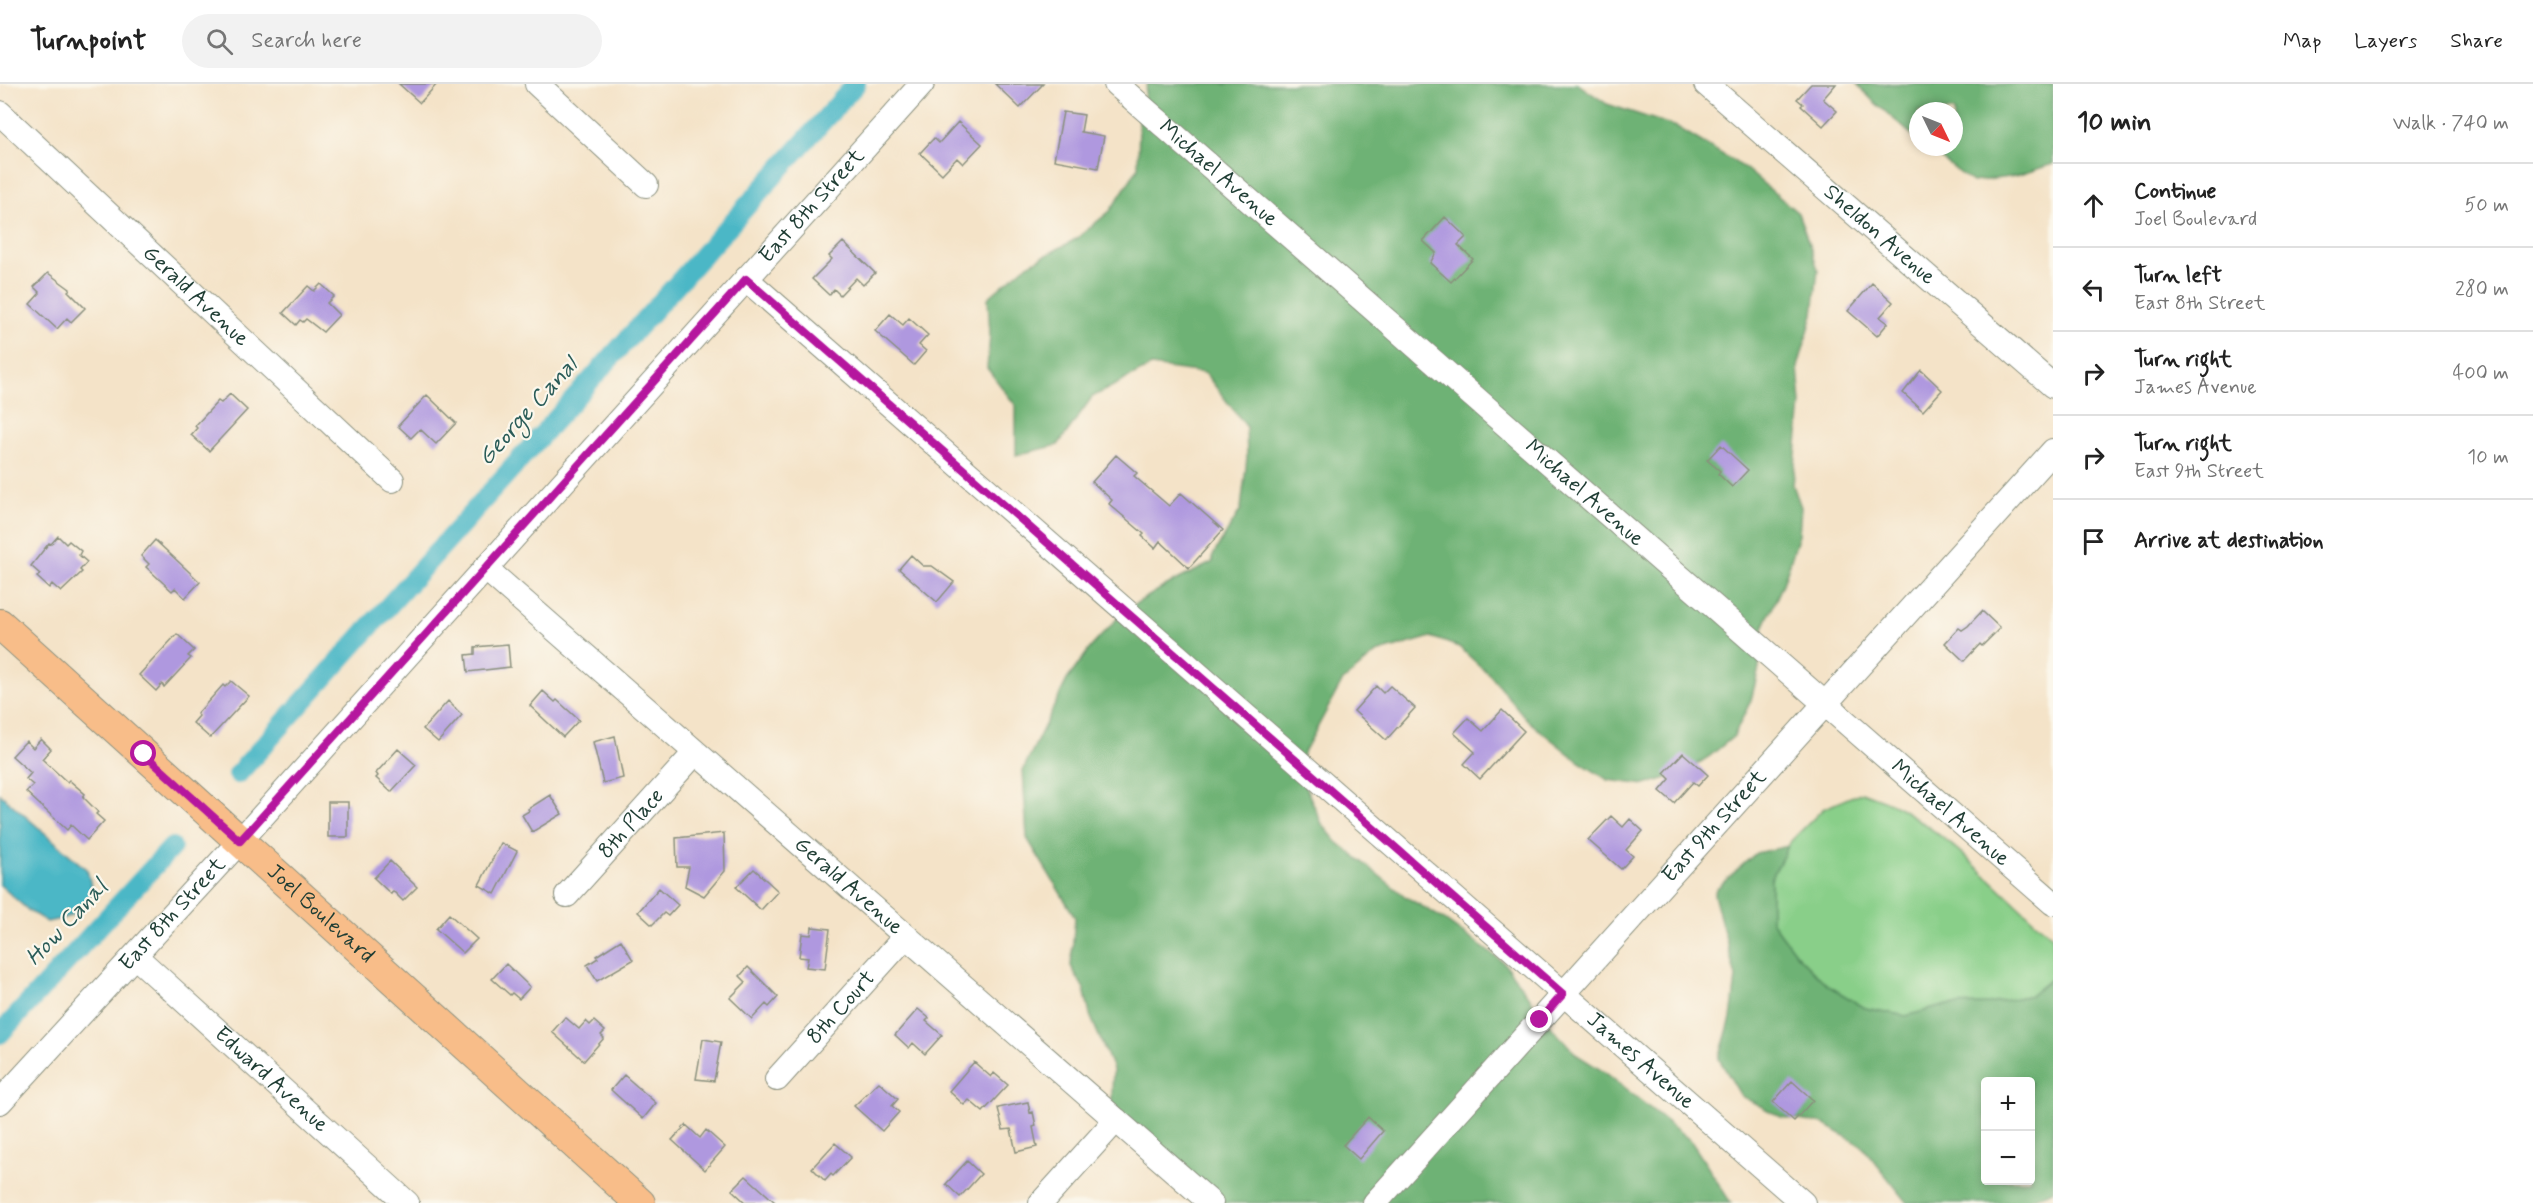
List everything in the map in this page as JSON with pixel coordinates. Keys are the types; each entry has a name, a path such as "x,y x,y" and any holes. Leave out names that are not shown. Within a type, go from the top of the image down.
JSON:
{"main road":[{"name":"Joel Boulevard","path":"0,624 640,1203"}],"street":[{"path":"537,84 646,185"},
{"name":"East 8th Street","path":"0,1102 240,841 922,84"},
{"name":"Michael Avenue","path":"1116,84 2053,903"},
{"name":"Sheldon Avenue","path":"1706,84 2053,386"},
{"name":"Gerald Avenue","path":"0,113 392,480"},
{"name":"James Avenue","path":"746,279 1803,1203"},
{"name":"East 9th Street","path":"1376,1203 2053,451"},
{"name":"Gerald Avenue","path":"485,568 1211,1203"},
{"name":"8th Place","path":"567,895 695,753"},
{"name":"8th Court","path":"777,1079 906,936"},
{"name":"Edward Avenue","path":"135,956 407,1203"},
{"path":"1041,1203 1116,1120"}],"green space":[{"path":"1147,84 1578,84 1607,104 1677,127 1745,168 1798,213 1818,269 1813,314 1798,367 1801,404 1793,485 1801,507 1799,535 1783,584 1763,628 1759,668 1751,700 1734,736 1710,756 1685,772 1645,785 1608,780 1578,761 1527,720 1491,676 1459,647 1431,637 1376,653 1342,682 1302,756 1304,783 1322,824 1337,842 1406,897 1440,917 1503,962 1553,1029 1577,1055 1606,1073 1691,1141 1731,1203 1209,1203 1111,1118 1113,1069 1090,1015 1084,989 1071,966 1075,917 1027,838 1023,770 1067,680 1091,647 1125,610 1167,585 1213,562 1212,557 1241,509 1247,458 1246,426 1205,373 1151,366 1092,397 1058,445 1016,455 1016,406 987,368 990,336 988,298 1024,267 1076,239 1110,211 1138,168 1139,122"},
{"path":"1857,84 2053,84 2053,164 2016,176 1972,182 1938,156 1963,156 1963,102 1909,102 1909,132"},
{"path":"1862,792 1896,806 1942,837 2053,937 2053,977 2031,995 1989,1004 1947,1005 1906,1016 1865,1008 1827,985 1796,954 1771,921 1771,879 1791,841 1823,809"},
{"path":"1788,846 1771,879 1771,921 1796,954 1827,985 1865,1008 1906,1016 1947,1005 1989,1004 2031,995 2053,977 2053,1190 2020,1203 1908,1203 1862,1146 1824,1124 1781,1117 1741,1096 1719,1059 1731,1018 1736,977 1714,895 1716,889 1756,853"}],"water":[{"path":"0,794 87,870 93,893 79,911 47,922 29,911 0,885"}],"building":[{"path":"399,84 437,84 420,103"},
{"path":"995,84 1043,84 1020,108"},
{"path":"1811,84 1836,84 1823,99 1837,111 1823,126 1801,106 1803,104 1797,99"},
{"path":"1063,112 1084,115 1081,132 1104,136 1098,168 1054,160"},
{"path":"958,122 982,144 963,164 957,158 942,174 920,153 934,138 939,143"},
{"path":"1445,217 1466,237 1458,245 1473,259 1451,282 1430,263 1436,253 1423,241"},
{"path":"843,242 875,273 863,285 856,278 840,295 834,289 829,295 812,279 832,259 829,256"},
{"path":"48,273 70,289 68,291 85,308 71,322 67,318 57,329 30,304 40,293 34,287"},
{"path":"1872,283 1893,302 1880,317 1888,323 1877,336 1848,311"},
{"path":"321,284 334,296 327,303 339,315 323,332 306,319 303,322 300,320 296,325 283,313 308,286 314,291"},
{"path":"890,314 903,325 909,318 928,335 919,345 926,351 914,365 875,331"},
{"path":"1921,370 1942,390 1923,411 1903,393"},
{"path":"230,394 247,410 209,451 191,435 197,428 195,426 218,401 221,403"},
{"path":"427,395 456,423 436,444 420,429 411,438 398,426"},
{"path":"1721,445 1748,470 1732,487 1718,474 1720,471 1707,460"},
{"path":"1116,455 1137,473 1134,476 1169,506 1181,493 1223,530 1189,568 1160,541 1155,548 1142,536 1144,534 1109,504 1112,500 1092,482"},
{"path":"58,536 66,544 69,541 81,551 79,555 87,562 80,570 82,572 61,592 52,584 49,588 37,577 40,574 31,566 49,543 51,544"},
{"path":"155,540 200,582 185,598 175,588 172,591 146,567 149,564 141,556"},
{"path":"911,555 923,566 932,566 954,582 937,602 899,569"},
{"path":"1982,611 2000,628 1964,661 1945,643 1959,628 1962,630 1968,626"},
{"path":"177,634 194,650 188,656 191,658 164,687 162,684 156,691 139,675"},
{"path":"508,644 510,667 468,672 466,655 475,654 475,647"},
{"path":"231,681 249,696 210,738 193,723 199,716 197,714 223,685 225,687"},
{"path":"1376,686 1383,693 1390,686 1415,708 1386,740 1354,711"},
{"path":"543,691 579,720 563,737 530,706"},
{"path":"448,701 462,715 438,742 423,729"},
{"path":"1502,710 1524,731 1480,779 1464,764 1475,752 1454,733 1468,718 1483,731"},
{"path":"615,736 623,778 603,783 593,742"},
{"path":"41,739 51,749 42,759 67,782 69,780 85,794 83,797 104,821 87,840 71,825 67,830 26,792 33,785 26,779 31,773 12,756 26,741 33,748"},
{"path":"398,749 416,765 391,792 376,778 378,776 376,773"},
{"path":"1683,753 1708,775 1698,786 1693,782 1674,803 1660,791 1670,779 1664,773"},
{"path":"550,795 562,814 532,832 522,815"},
{"path":"328,802 348,802 348,837 328,837"},
{"path":"1611,816 1623,827 1630,819 1643,831 1626,850 1633,856 1621,869 1588,840"},
{"path":"724,833 725,871 704,896 685,886 689,867 677,867 676,838"},
{"path":"501,843 517,851 495,894 479,885"},
{"path":"390,861 417,887 403,901 393,891 391,894 374,878"},
{"path":"754,869 778,891 761,910 736,887"},
{"path":"659,888 678,905 668,916 664,913 652,925 638,912"},
{"path":"449,914 477,939 463,953 436,929"},
{"path":"812,927 830,929 825,969 806,967 808,958 799,957 802,934 811,935"},
{"path":"621,940 633,960 597,981 587,965 598,958 596,956"},
{"path":"506,964 530,987 519,999 512,993 510,995 492,979"},
{"path":"748,967 778,997 769,1007 766,1004 752,1019 730,998 746,982 740,976"},
{"path":"918,1009 929,1018 926,1021 942,1035 925,1054 913,1043 909,1048 895,1035"},
{"path":"565,1017 579,1029 586,1021 590,1025 594,1021 605,1031 601,1035 604,1038 584,1061 552,1032"},
{"path":"703,1039 721,1042 714,1081 696,1079"},
{"path":"974,1062 991,1077 994,1073 1008,1085 983,1112 969,1100 964,1105 949,1091"},
{"path":"624,1075 656,1103 643,1119 611,1090"},
{"path":"1792,1081 1813,1100 1794,1121 1773,1102"},
{"path":"879,1082 898,1099 892,1106 899,1112 882,1131 854,1106"},
{"path":"1028,1102 1036,1126 1033,1127 1037,1147 1016,1152 1011,1129 1003,1130 998,1108"},
{"path":"1368,1117 1383,1131 1359,1159 1343,1145"},
{"path":"686,1125 700,1138 706,1130 725,1147 705,1170 672,1140"},
{"path":"835,1143 851,1157 825,1181 812,1168"},
{"path":"967,1161 981,1174 960,1197 946,1184"},
{"path":"746,1176 776,1203 746,1203 732,1190"}],"waterway":[{"name":"George Canal","path":"238,774 856,84"},
{"name":"How Canal","path":"0,1034 172,847"}],"route":[{"path":"144,754 240,841 746,279 1563,994 1540,1020"}]}
